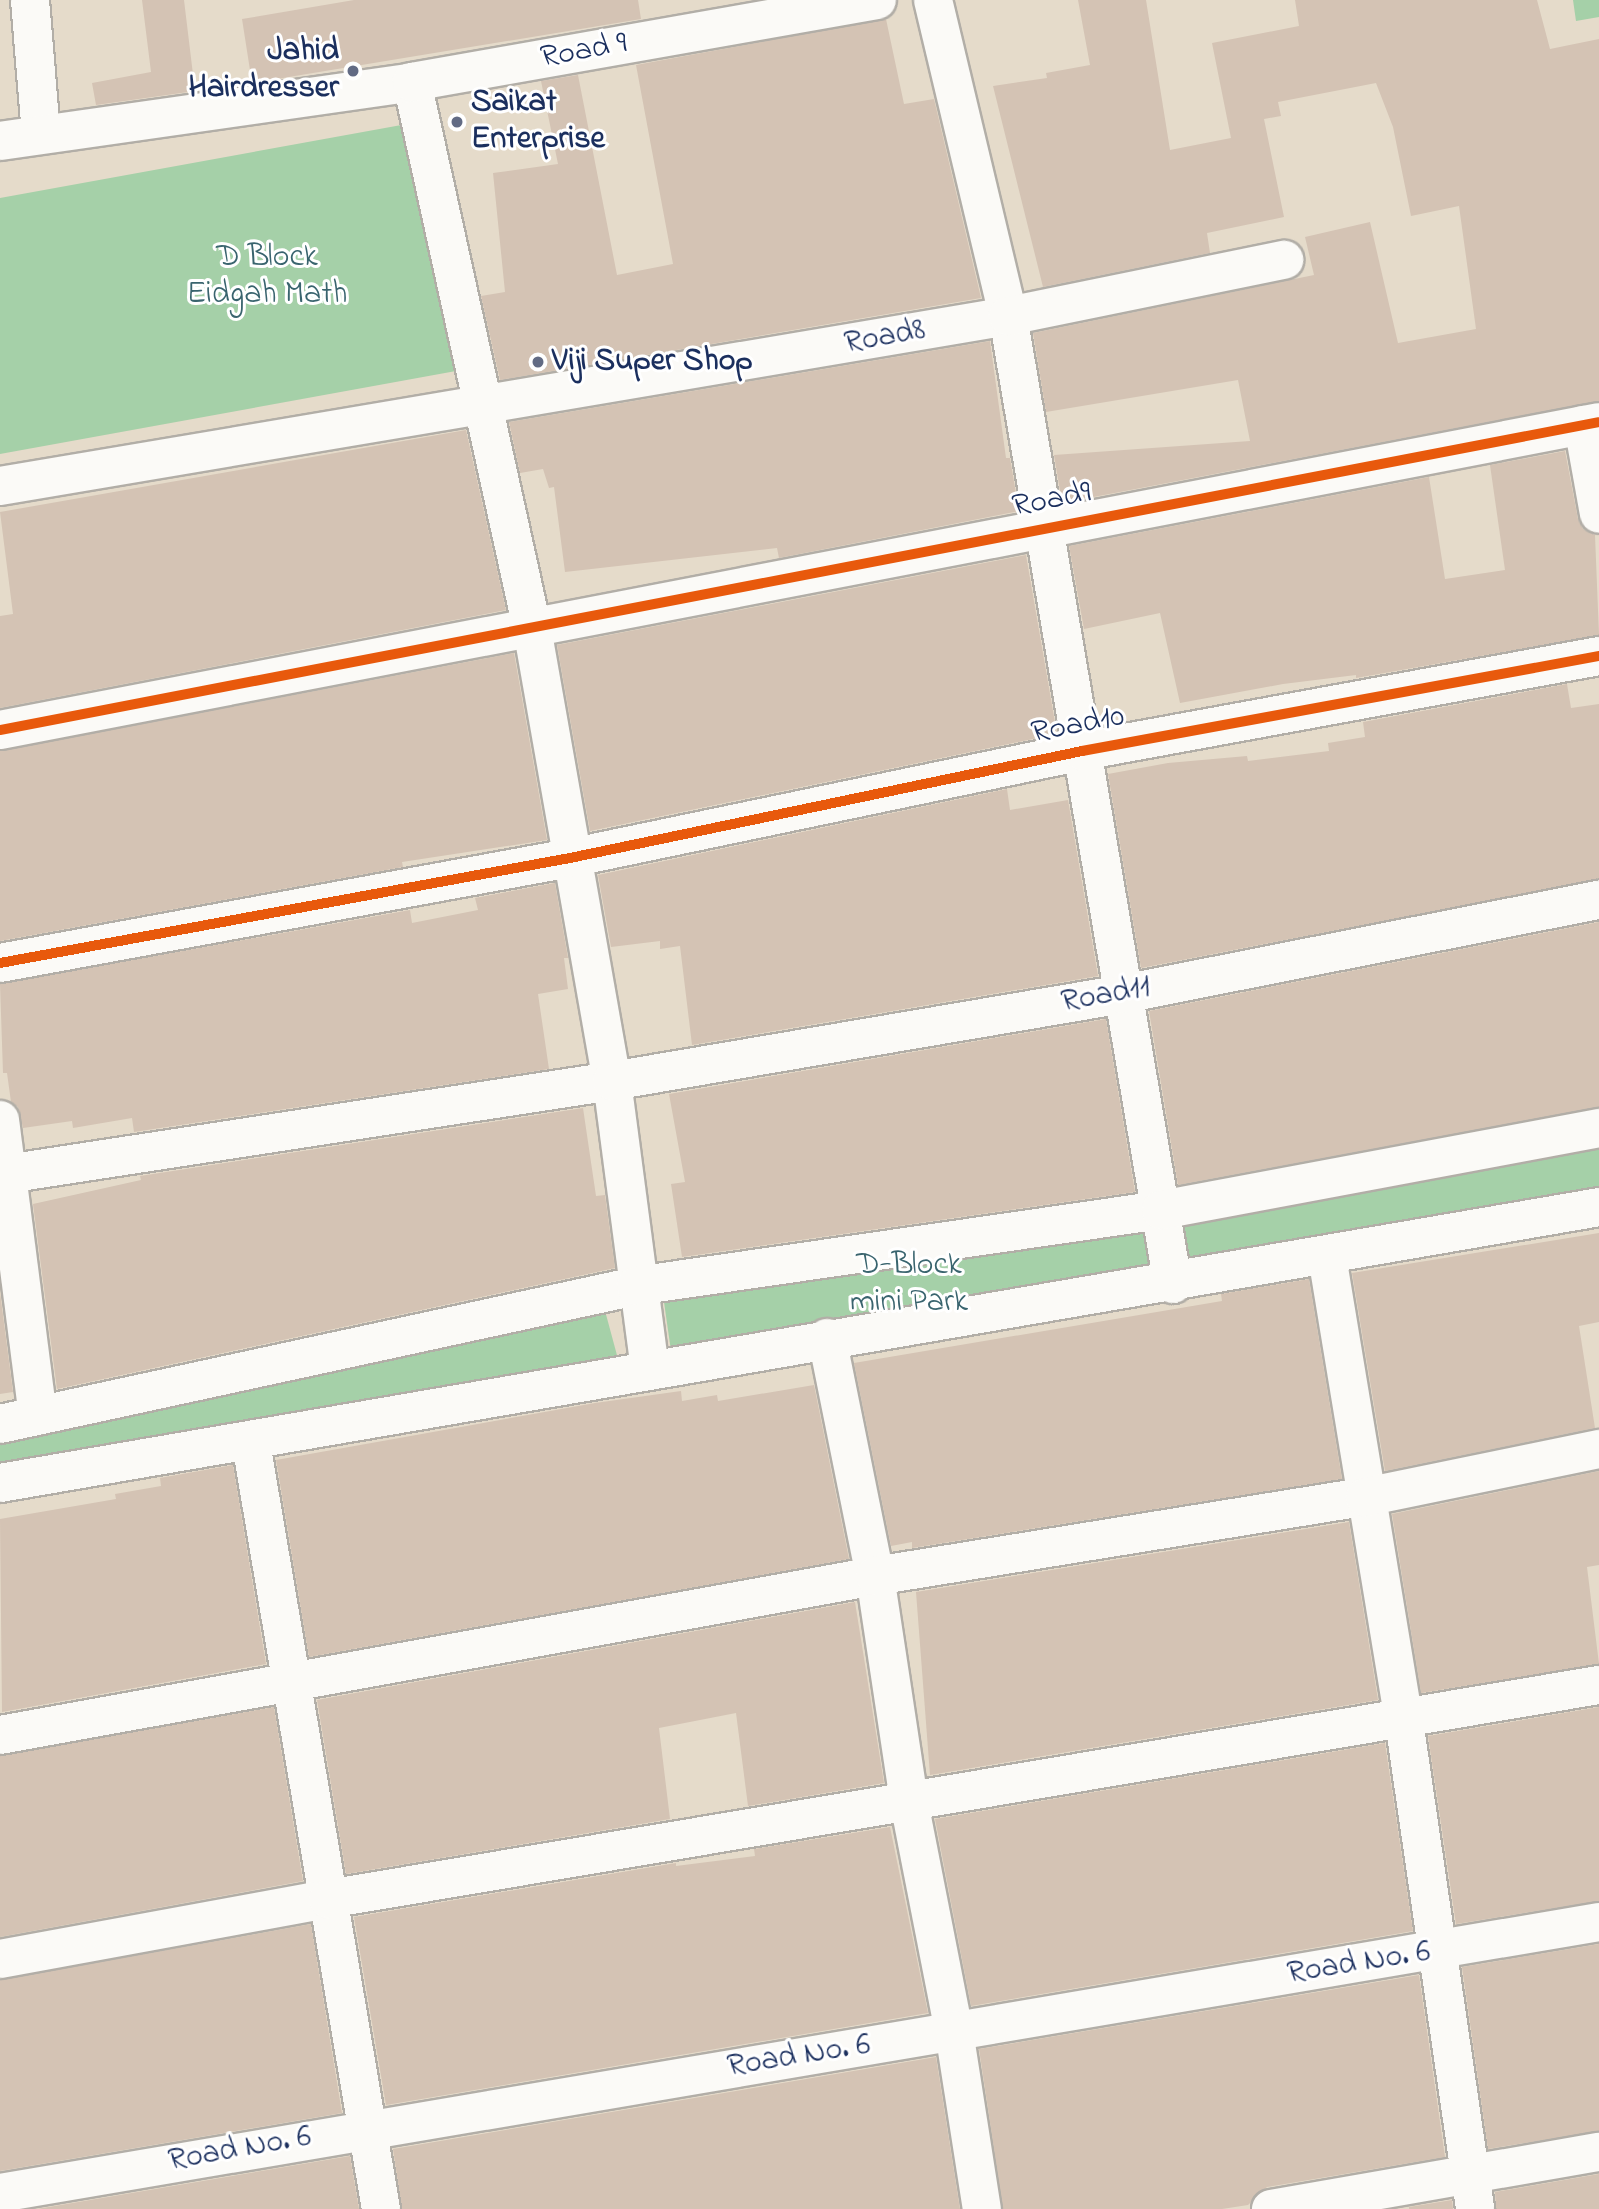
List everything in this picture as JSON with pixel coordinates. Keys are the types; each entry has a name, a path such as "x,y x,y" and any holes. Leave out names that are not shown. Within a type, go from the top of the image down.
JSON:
{"street":[{"path":"30,0 41,135"},
{"name":"Road 9","path":"0,141 412,82 877,0"},
{"path":"933,0 1008,316 1173,1284"},
{"path":"412,82 532,628 570,858 612,1081 636,1286 650,1369"},
{"name":"Road8","path":"0,486 484,408 1008,316 1284,260"},
{"path":"1591,424 1599,513"},
{"name":"Road9","path":"0,730 1591,424"},
{"name":"Road10","path":"0,963 570,858 1082,751 1599,656"},
{"name":"Road11","path":"2,1174 612,1081 1123,994 1599,900"},
{"path":"0,1120 2,1174 38,1416"},
{"path":"0,1424 636,1286 1161,1210 1599,1128"},
{"path":"0,1483 251,1443 827,1338 1173,1284 1599,1207"},
{"path":"1327,1256 1440,1950 1471,2192"},
{"path":"827,1338 875,1576 909,1802 954,2031 982,2209"},
{"path":"251,1443 381,2209"},
{"path":"0,1735 292,1679 875,1576 1365,1497 1599,1450"},
{"path":"0,1959 328,1899 1404,1721 1599,1685"},
{"name":"Road No. 6","path":"0,2193 369,2128 1599,1922"},
{"path":"1271,2209 1471,2192 1599,2152"}],"green space":[{"path":"1573,0 1599,0 1599,17 1576,21"},
{"name":"D Block Eidgah Math","path":"418,122 456,371 0,454 0,198"},
{"path":"1599,1142 1599,1187 1176,1259 1170,1215"},
{"name":"D-Block mini Park","path":"1146,1212 1155,1276 672,1358 663,1295"},
{"path":"604,1307 618,1359 0,1467 0,1440"}],"building":[{"path":"142,0 184,0 195,91 96,105 92,83 151,72"},
{"path":"354,0 638,0 641,19 252,83 242,19"},
{"path":"1078,0 1146,0 1170,150 1231,138 1212,43 1299,26 1295,0 1537,0 1550,49 1599,39 1599,401 1062,503 1054,455 1250,441 1238,380 1046,412 1033,333 1314,275 1305,237 1370,222 1398,343 1476,329 1459,206 1411,216 1393,127 1376,83 1278,102 1281,116 1264,119 1284,217 1207,233 1210,253 1043,287 993,86 1047,78 1046,73 1090,65"},
{"path":"886,19 904,104 934,99 981,298 500,380 481,296 505,292 493,173 558,164 541,81 578,75 617,275 673,264 636,65"},
{"path":"990,341 1006,458 1010,458 1019,511 779,558 777,548 565,572 554,487 549,488 543,469 520,473 509,422"},
{"path":"466,430 506,610 0,708 0,616 13,614 0,512"},
{"path":"1565,451 1578,519 1583,529 1595,535 1599,635 1356,678 1356,675 1283,684 1180,703 1160,613 1084,629 1069,546 1429,477 1445,579 1505,570 1490,465"},
{"path":"1026,555 1057,734 590,831 557,645"},
{"path":"514,653 547,840 402,862 403,867 0,941 0,751"},
{"path":"1567,684 1571,708 1599,704 1599,879 1141,968 1108,774 1168,763 1247,756 1248,761 1329,751 1328,743 1365,737 1363,722"},
{"path":"1007,789 1010,810 1068,800 1098,976 692,1045 680,946 660,949 660,941 611,947 598,875"},
{"path":"555,883 568,958 564,958 568,989 538,994 549,1069 134,1132 132,1118 73,1128 72,1121 23,1128 18,1107 11,1102 7,1073 3,1073 0,984 410,910 412,923 478,910 475,898"},
{"path":"1599,922 1599,1107 1178,1185 1149,1011"},
{"path":"1106,1019 1135,1192 682,1257 671,1184 685,1182 669,1094"},
{"path":"583,1108 596,1196 605,1195 615,1268 57,1389 33,1204 141,1180 140,1176"},
{"path":"1599,1233 1599,1322 1579,1326 1595,1428 1385,1471 1352,1273"},
{"path":"1309,1279 1342,1479 912,1548 912,1542 891,1546 854,1363 1222,1301 1221,1294"},
{"path":"0,1292 13,1392 0,1394"},
{"path":"814,1385 849,1559 309,1657 276,1460 595,1403 681,1391 682,1401 717,1395 718,1401"},
{"path":"233,1465 266,1664 2,1712 0,1519 116,1499 115,1494 161,1486 160,1478"},
{"path":"1599,1471 1599,1565 1587,1567 1599,1664 1421,1693 1392,1514"},
{"path":"1349,1522 1378,1700 930,1775 916,1592"},
{"path":"855,1602 884,1783 748,1806 736,1713 659,1728 670,1819 346,1874 317,1700"},
{"path":"274,1707 303,1881 0,1937 0,1756"},
{"path":"1599,1707 1599,1901 1456,1924 1428,1736"},
{"path":"1385,1743 1413,1931 971,2006 935,1819"},
{"path":"890,1827 928,2013 386,2105 354,1917 676,1863 676,1866 755,1856 754,1849"},
{"path":"311,1924 342,2113 0,2171 0,1980"},
{"path":"1599,1944 1599,2131 1488,2149 1462,1967"},
{"path":"1419,1975 1445,2157 1267,2187 1248,2205 1222,2209 1003,2209 979,2049"},
{"path":"936,2057 960,2209 402,2209 393,2149"},
{"path":"350,2156 359,2209 37,2209"},
{"path":"1599,2174 1599,2209 1496,2209 1495,2192"},
{"path":"1452,2200 1453,2209 1409,2209 1409,2207"}],"cycle path":[{"path":"0,730 1599,422"},
{"path":"0,963 570,858 1082,751 1599,656"}],"place":[{"name":"Jahid Hairdresser","path":"353,71"},
{"name":"Saikat Enterprise","path":"457,122"},
{"name":"Viji Super Shop","path":"538,362"}]}
